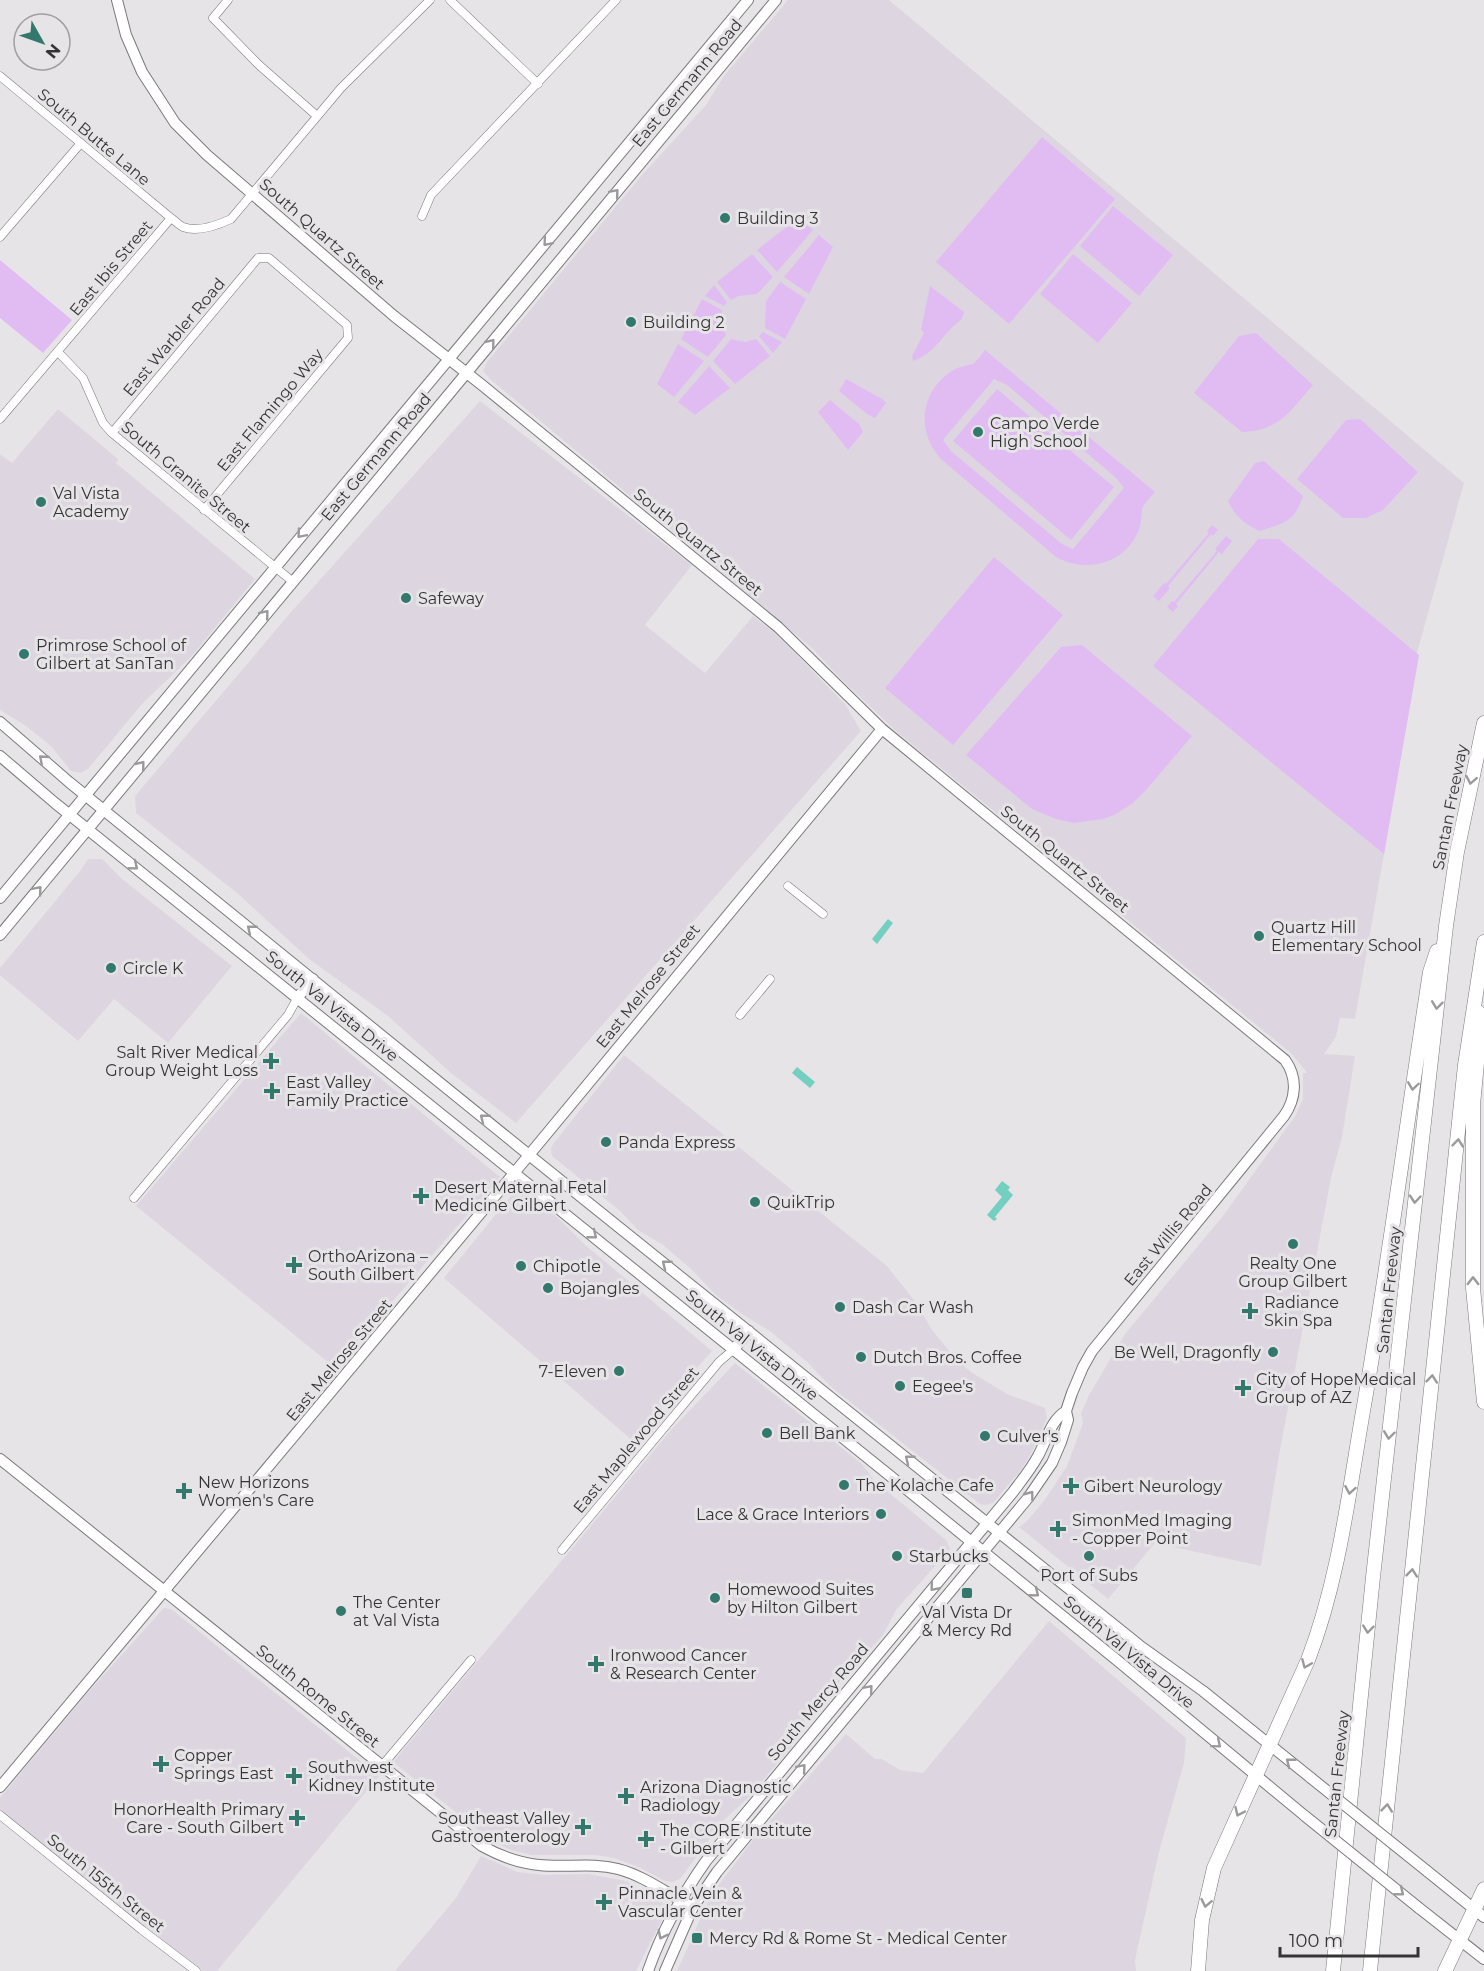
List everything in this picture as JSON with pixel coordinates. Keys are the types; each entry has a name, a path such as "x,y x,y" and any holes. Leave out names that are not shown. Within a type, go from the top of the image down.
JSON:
{"highway":[{"name":"Santan Freeway","path":"1333,1971 1373,1577 1446,926 1460,841 1484,723"},
{"path":"1198,1971 1203,1920 1214,1868 1308,1660 1334,1581 1384,1286 1430,972 1446,926"},
{"path":"1370,1971 1466,1065 1484,942"},
{"path":"1475,992 1480,1032 1473,1105 1473,1288 1484,1402"},
{"path":"1445,1971 1458,1940 1479,1913 1484,1888"}],"main road":[{"name":"South Quartz Street","path":"117,0 136,60 175,123 197,146 394,316 778,627 882,729 1286,1060 1294,1081"},
{"name":"East Germann Road","path":"0,898 748,0"},
{"name":"East Germann Road","path":"0,935 776,0"},
{"name":"South Val Vista Drive","path":"0,722 104,810 529,1155 1139,1645 1203,1691 1479,1913"},
{"name":"East Melrose Street","path":"0,1787 882,729"},
{"name":"South Val Vista Drive","path":"0,756 88,830 972,1542 1256,1777 1484,1959"},
{"path":"298,997 313,979"},
{"name":"East Willis Road","path":"1000,1532 1028,1498 1052,1462 1068,1420 1066,1411 1077,1380 1092,1351 1284,1116 1292,1102 1294,1081"},
{"path":"734,1349 749,1331"},
{"name":"East Willis Road","path":"987,1522 1030,1470 1056,1417 1066,1411"},
{"name":"South Rome Street","path":"0,1459 474,1841 492,1852 527,1864 597,1865 619,1869 693,1908"},
{"name":"South Mercy Road","path":"648,1971 656,1948 680,1901 723,1839 987,1522"},
{"name":"South Mercy Road","path":"693,1908 717,1872 1000,1532"},
{"path":"665,1971 693,1908"}],"street":[{"path":"228,0 213,18 259,65 317,116"},
{"name":"East Ibis Street","path":"0,419 171,218 183,227 195,228 216,226 231,219 340,88 430,0"},
{"path":"450,0 538,84"},
{"path":"422,216 431,195 616,0"},
{"name":"South Butte Lane","path":"0,76 171,218"},
{"path":"0,237 81,143"},
{"name":"East Flamingo Way","path":"204,510 348,338 347,325 269,258 258,258"},
{"name":"East Warbler Road","path":"112,433 258,258"},
{"name":"South Granite Street","path":"58,352 83,378 103,423 112,433 292,581"},
{"path":"788,886 823,914"},
{"path":"740,1015 770,978"},
{"path":"134,1198 288,1016 298,997"},
{"name":"East Maplewood Street","path":"561,1550 719,1362 734,1349"},
{"path":"381,1767 471,1660"},
{"name":"South 155th Street","path":"0,1815 196,1971"}],"shaded area":[{"name":"Campo Verde High School","path":"788,0 889,0 1464,483 1417,653 1419,655 1355,1019 1340,1018 1336,1037 1324,1054 1355,1056 1342,1137 1331,1178 1278,1461 1261,1566 1155,1543 1108,1599 1019,1527 1044,1501 1067,1466 1083,1423 1081,1413 1125,1334 1222,1217 1296,1115 1303,1098 1303,1073 1307,1073 1292,1054 898,733 812,648 483,371 487,362 642,175 706,105 724,76"},
{"path":"1042,137 1115,199 1009,324 936,262"},
{"path":"1113,206 1173,255 1139,296 1080,246"},
{"path":"798,218 813,230 777,272 757,250"},
{"path":"819,235 833,247 809,294 784,277"},
{"path":"752,254 773,277 757,294 739,296 731,300 717,282"},
{"path":"1073,254 1132,303 1098,343 1040,294"},
{"path":"0,260 72,320 43,353 0,318"},
{"path":"780,282 806,299 785,339 765,328 766,301"},
{"path":"714,285 727,302 724,306 705,296"},
{"path":"930,286 964,312 962,319 934,348 913,361 912,356 924,333 921,329"},
{"path":"702,299 722,310 721,324 726,335 708,357 681,339"},
{"path":"763,332 782,342 773,353 759,336"},
{"path":"1256,333 1313,385 1283,418 1266,428 1242,432 1194,393 1239,336"},
{"path":"731,339 745,342 756,339 770,356 735,384 713,361"},
{"path":"678,344 704,361 674,397 657,384"},
{"path":"985,350 1155,492 1143,507 1137,534 1122,553 1102,563 1090,565 1079,565 1056,557 934,451 926,429 925,418 929,396 946,375 953,370 973,364","holes":["994,379 1007,385 1115,477 1124,488 1073,549 1062,544 951,451 943,440"]},
{"path":"709,366 730,388 695,415 678,402"},
{"path":"846,379 886,403 875,418 839,391"},
{"path":"997,389 1114,487 1071,540 953,441"},
{"path":"830,400 859,424 863,432 848,450 818,412"},
{"path":"480,401 692,565 645,625 705,673 753,616 775,633 845,704 861,731 516,1123 451,1073 388,1016 309,959 237,893 136,813 135,796 292,611"},
{"path":"58,409 118,459 116,463 255,579 191,657 143,703 88,769 81,773 71,771 52,747 26,726 0,710 0,454 12,463"},
{"path":"1360,419 1418,472 1383,510 1366,518 1343,518 1297,479 1346,420"},
{"path":"1264,461 1303,496 1296,512 1287,521 1259,531 1240,519 1228,501 1255,463"},
{"path":"1212,525 1218,530 1213,536 1211,534 1168,586 1170,588 1159,601 1153,596 1209,533 1207,531"},
{"path":"1226,536 1232,541 1222,554 1219,552 1176,604 1178,606 1173,612 1167,607 1172,601 1174,602 1217,551 1215,549"},
{"path":"1258,539 1279,539 1419,655 1384,854 1153,666"},
{"path":"994,557 1063,615 953,745 885,688"},
{"path":"1082,645 1192,736 1133,803 1103,819 1074,823 1056,819 1032,809 966,755 1061,647"},
{"path":"88,859 102,859 122,879 232,966 168,1043 114,999 78,1041 0,975 0,968"},
{"path":"888,919 893,923 877,944 872,939"},
{"path":"301,1013 500,1177 335,1368 136,1206"},
{"path":"624,1055 887,1266 917,1304 932,1330 957,1360 971,1372 1007,1394 1045,1408 1047,1418 1032,1452 1021,1470 993,1503 980,1504 830,1386 806,1361 771,1332 717,1296 663,1245 638,1230 620,1211 552,1156 553,1144"},
{"path":"797,1067 815,1082 810,1088 792,1073"},
{"path":"1002,1181 1010,1187 1008,1190 1013,1195 994,1221 987,1215 1002,1197 995,1190"},
{"path":"521,1191 532,1196 583,1243 712,1351 633,1441 444,1278 510,1197"},
{"path":"735,1363 862,1464 875,1481 946,1540 950,1549 896,1610 883,1635 796,1730 795,1742 750,1796 724,1820 680,1879 672,1882 665,1881 641,1868 614,1858 596,1855 532,1855 511,1850 492,1841 393,1762 671,1430"},
{"name":"Copper Springs East","path":"164,1608 171,1609 379,1776 217,1971 201,1971 0,1810 0,1798 89,1691"},
{"path":"1049,1621 1186,1738 1184,1763 1159,1852 1135,1960 1136,1971 677,1971 711,1895 753,1840 846,1734 875,1759 882,1759 900,1770 923,1773"},
{"path":"481,1856 518,1872 545,1875 588,1874 626,1881 660,1900 665,1906 665,1914 636,1971 395,1971 456,1898"}],"place":[{"name":"Building 3","path":"725,218"},
{"name":"Building 2","path":"631,322"},
{"name":"Campo Verde High School","path":"978,432"},
{"name":"Val Vista Academy","path":"41,502"},
{"name":"Safeway","path":"406,598"},
{"name":"Primrose School of Gilbert at SanTan","path":"24,654"},
{"name":"Quartz Hill Elementary School","path":"1259,936"},
{"name":"Circle K","path":"111,968"},
{"name":"Salt River Medical Group Weight Loss","path":"271,1061"},
{"name":"East Valley Family Practice","path":"272,1091"},
{"name":"Panda Express","path":"606,1142"},
{"name":"Desert Maternal Fetal Medicine Gilbert","path":"421,1196"},
{"name":"QuikTrip","path":"755,1202"},
{"name":"Realty One Group Gilbert","path":"1293,1244"},
{"name":"OrthoArizona – South Gilbert","path":"294,1265"},
{"name":"Chipotle","path":"521,1266"},
{"name":"Bojangles","path":"548,1288"},
{"name":"Dash Car Wash","path":"840,1307"},
{"name":"Radiance Skin Spa","path":"1250,1311"},
{"name":"Be Well, Dragonfly","path":"1273,1352"},
{"name":"Dutch Bros. Coffee","path":"861,1357"},
{"name":"7-Eleven","path":"619,1371"},
{"name":"Eegee's","path":"900,1386"},
{"name":"City of HopeMedical Group of AZ","path":"1243,1388"},
{"name":"Bell Bank","path":"767,1433"},
{"name":"Culver's","path":"985,1436"},
{"name":"The Kolache Cafe","path":"844,1485"},
{"name":"Gibert Neurology","path":"1071,1486"},
{"name":"New Horizons Women's Care","path":"184,1491"},
{"name":"Lace & Grace Interiors","path":"881,1514"},
{"name":"SimonMed Imaging - Copper Point","path":"1058,1529"},
{"name":"Starbucks","path":"897,1556"},
{"name":"Port of Subs","path":"1089,1556"},
{"name":"Val Vista Dr & Mercy Rd","path":"967,1593"},
{"name":"Homewood Suites by Hilton Gilbert","path":"715,1598"},
{"name":"The Center at Val Vista","path":"341,1611"},
{"name":"Ironwood Cancer & Research Center","path":"596,1664"},
{"name":"Copper Springs East","path":"161,1764"},
{"name":"Southwest Kidney Institute","path":"294,1776"},
{"name":"Arizona Diagnostic Radiology","path":"626,1796"},
{"name":"HonorHealth Primary Care - South Gilbert","path":"297,1818"},
{"name":"Southeast Valley Gastroenterology","path":"583,1827"},
{"name":"The CORE Institute - Gilbert","path":"646,1839"},
{"name":"Pinnacle Vein & Vascular Center","path":"604,1902"},
{"name":"Mercy Rd & Rome St - Medical Center","path":"697,1938"}]}
